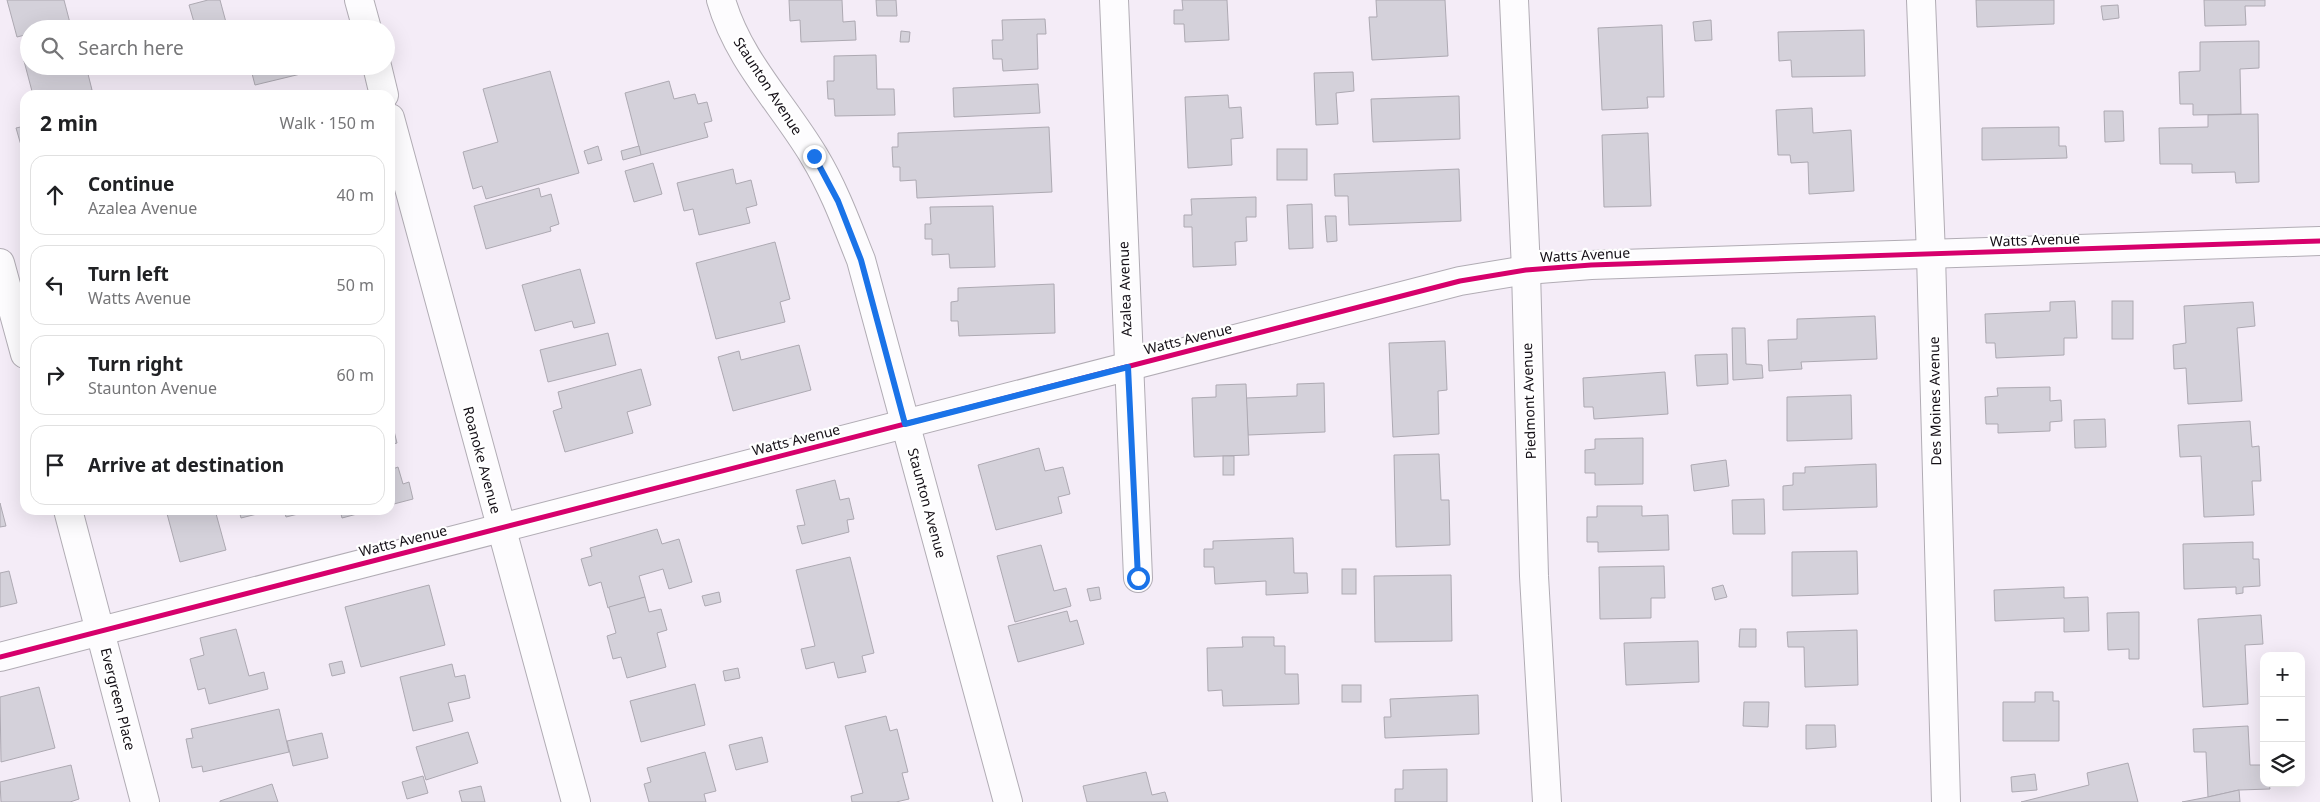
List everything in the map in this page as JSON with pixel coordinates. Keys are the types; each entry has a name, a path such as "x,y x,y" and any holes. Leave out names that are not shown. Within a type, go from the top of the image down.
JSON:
{"street":[{"path":"359,0 365,20"},
{"name":"Staunton Avenue","path":"721,0 727,22 747,59 814,156 838,201 861,260 1008,802"},
{"name":"Azalea Avenue","path":"1114,0 1138,578"},
{"name":"Piedmont Avenue","path":"1514,0 1526,270 1534,576 1547,802"},
{"name":"Des Moines Avenue","path":"1921,0 1931,255 1946,802"},
{"path":"379,75 383,90"},
{"name":"Roanoke Avenue","path":"395,136 576,802"},
{"name":"Watts Avenue","path":"0,657 1460,281 1526,270 1591,265 2320,241"},
{"path":"0,263 20,336"},
{"name":"Evergreen Place","path":"69,515 145,802"}],"building":[{"path":"7,0 64,0 69,20 20,20 20,36 17,37"},
{"path":"208,0 220,0 225,20 193,20 189,5"},
{"path":"789,0 842,0 843,22 855,21 856,40 801,42 800,20 790,21"},
{"path":"876,0 896,0 897,16 877,16"},
{"path":"1182,0 1227,0 1229,40 1185,42 1184,24 1174,24 1174,10 1183,10"},
{"path":"1376,0 1445,0 1448,56 1372,60 1369,17 1377,17"},
{"path":"1976,0 2054,0 2054,24 1977,27"},
{"path":"2204,0 2265,0 2265,6 2245,6 2246,25 2205,26"},
{"path":"2118,5 2119,18 2103,20 2101,6"},
{"path":"1045,19 1046,34 1037,34 1038,69 1003,71 1002,59 993,59 992,40 1003,40 1002,20"},
{"path":"1711,20 1712,40 1695,41 1693,22"},
{"path":"1662,25 1664,97 1647,97 1648,108 1602,110 1598,28"},
{"path":"1864,30 1865,76 1792,77 1791,60 1779,61 1778,32"},
{"path":"901,31 910,32 909,42 900,42"},
{"path":"2259,41 2259,68 2240,69 2241,114 2193,115 2193,104 2180,104 2179,72 2200,71 2200,42"},
{"path":"876,55 877,89 894,89 895,115 835,116 834,99 828,99 827,81 834,81 834,56"},
{"path":"550,71 579,173 486,199 482,186 473,189 463,152 498,142 483,89"},
{"path":"1353,72 1354,91 1336,93 1338,124 1316,125 1314,73"},
{"path":"28,75 88,75 92,90 32,90"},
{"path":"252,75 296,75 255,85"},
{"path":"669,81 674,99 695,94 698,104 707,102 712,121 704,123 708,137 641,155 625,93"},
{"path":"1038,84 1040,113 954,117 953,88"},
{"path":"1228,95 1229,108 1241,107 1243,138 1231,139 1232,165 1188,168 1185,97"},
{"path":"1459,96 1460,139 1373,142 1371,99"},
{"path":"1812,108 1813,133 1851,130 1854,191 1809,194 1808,162 1791,163 1790,155 1778,155 1776,110"},
{"path":"2104,111 2123,111 2124,141 2105,142"},
{"path":"2258,114 2259,182 2236,183 2235,172 2192,173 2192,164 2160,164 2159,128 2208,127 2208,115"},
{"path":"20,127 20,142 16,128"},
{"path":"1049,127 1052,192 917,198 916,180 900,181 900,167 893,167 892,147 898,147 898,133"},
{"path":"2059,127 2059,146 2066,146 2067,158 1982,160 1982,128"},
{"path":"1648,133 1651,206 1604,207 1602,135"},
{"path":"598,146 602,160 588,164 584,151"},
{"path":"639,146 641,155 623,160 621,151"},
{"path":"1277,149 1307,149 1307,180 1277,180"},
{"path":"653,163 662,194 634,202 625,171"},
{"path":"733,169 736,184 751,180 757,205 746,208 750,223 699,235 693,209 684,211 677,183"},
{"path":"1459,169 1461,221 1349,225 1348,196 1335,196 1334,174"},
{"path":"539,188 541,197 551,194 559,224 550,227 551,231 486,249 474,206"},
{"path":"1256,197 1256,217 1246,217 1247,241 1235,242 1236,265 1193,267 1192,227 1184,227 1184,215 1192,215 1191,199"},
{"path":"1312,204 1313,248 1289,249 1287,205"},
{"path":"993,206 995,267 950,268 949,254 932,255 932,239 925,239 925,224 931,224 930,207"},
{"path":"1325,216 1336,216 1337,241 1327,242"},
{"path":"775,242 790,299 780,302 785,322 716,339 696,263"},
{"path":"580,269 595,323 574,328 572,321 535,331 522,285"},
{"path":"1054,284 1055,333 959,336 958,321 951,321 951,302 958,301 958,288"},
{"path":"2075,301 2077,338 2064,338 2064,355 1996,358 1995,343 1986,343 1985,314 2050,311 2050,302"},
{"path":"2112,301 2133,301 2133,339 2112,339"},
{"path":"2253,302 2255,326 2237,328 2242,401 2188,404 2186,368 2174,369 2173,345 2186,343 2184,306"},
{"path":"1875,316 1877,359 1801,362 1802,369 1769,371 1768,340 1797,339 1797,319"},
{"path":"1732,328 1745,328 1746,364 1762,365 1763,378 1733,380"},
{"path":"608,333 616,365 548,382 540,350"},
{"path":"1445,341 1447,390 1438,391 1439,434 1393,437 1389,343"},
{"path":"799,345 811,390 733,411 718,357 739,351 741,360"},
{"path":"1727,354 1728,384 1697,386 1695,355"},
{"path":"641,369 651,405 627,412 633,433 565,452 553,411 562,408 558,392"},
{"path":"1665,372 1668,414 1594,419 1593,407 1584,407 1583,378"},
{"path":"1324,383 1325,432 1248,435 1246,398 1297,396 1297,384"},
{"path":"1246,384 1249,455 1194,457 1192,398 1216,397 1216,385"},
{"path":"2050,387 2050,401 2061,400 2062,421 2050,422 2050,431 1998,433 1998,424 1986,424 1985,397 1998,396 1997,388"},
{"path":"1851,395 1852,439 1787,441 1787,397"},
{"path":"2105,419 2106,447 2075,448 2074,420"},
{"path":"2250,421 2252,447 2259,446 2261,481 2252,481 2254,515 2204,517 2201,456 2180,457 2178,425"},
{"path":"1643,438 1643,484 1595,485 1595,473 1585,473 1585,450 1595,449 1595,439"},
{"path":"1039,448 1045,471 1063,467 1070,494 1058,497 1062,513 996,530 978,465"},
{"path":"1439,454 1441,500 1449,500 1450,545 1396,547 1394,455"},
{"path":"1223,456 1234,456 1234,475 1223,475"},
{"path":"1726,460 1729,486 1694,491 1691,465"},
{"path":"1876,464 1877,507 1783,510 1783,486 1793,485 1793,473 1805,473 1805,467"},
{"path":"398,467 403,484 409,482 413,499 395,504 395,468"},
{"path":"835,480 840,500 849,498 854,519 847,520 849,532 802,544 797,526 805,525 796,490"},
{"path":"1764,499 1765,534 1733,534 1732,500"},
{"path":"0,503 6,526 0,527"},
{"path":"1597,506 1642,506 1642,516 1668,515 1669,550 1598,552 1598,542 1587,542 1587,517 1597,517"},
{"path":"167,515 216,515 226,550 180,562"},
{"path":"240,515 253,515 241,518"},
{"path":"341,515 353,515 342,518"},
{"path":"657,529 662,544 679,539 692,582 669,589 663,569 639,576 645,597 608,608 601,582 589,586 581,559 592,556 590,548"},
{"path":"1293,538 1294,573 1307,573 1308,593 1266,595 1266,581 1215,584 1214,567 1204,567 1204,549 1213,549 1213,541"},
{"path":"2253,542 2253,559 2259,559 2260,586 2243,587 2243,593 2236,594 2236,587 2184,589 2183,544"},
{"path":"1041,545 1054,591 1066,588 1071,606 1015,622 997,556"},
{"path":"1857,551 1858,594 1792,596 1792,552"},
{"path":"850,557 874,653 862,656 866,672 838,678 834,662 806,669 801,649 815,646 796,570"},
{"path":"1664,566 1665,598 1651,598 1651,618 1600,619 1599,567"},
{"path":"1342,569 1356,569 1356,594 1342,594"},
{"path":"9,571 17,603 0,607 0,573"},
{"path":"1451,575 1452,641 1375,642 1374,576"},
{"path":"429,585 445,645 361,667 345,607"},
{"path":"1723,585 1727,597 1715,600 1712,588"},
{"path":"1099,587 1101,599 1090,601 1087,589"},
{"path":"2064,587 2064,598 2088,597 2089,631 2064,632 2064,618 1995,621 1994,590"},
{"path":"719,592 721,602 705,606 702,596"},
{"path":"645,597 649,612 661,609 667,630 657,633 666,667 627,678 621,657 613,659 607,636 616,633 609,607"},
{"path":"1067,611 1070,622 1077,620 1084,644 1018,662 1008,626"},
{"path":"2139,612 2139,659 2129,659 2129,649 2108,650 2107,613"},
{"path":"2261,615 2263,644 2245,645 2248,704 2203,707 2198,619"},
{"path":"236,629 249,676 264,672 268,689 209,704 205,688 198,690 190,659 204,655 200,638"},
{"path":"1740,629 1756,629 1756,647 1739,647"},
{"path":"1857,630 1858,685 1805,687 1804,647 1788,647 1787,632"},
{"path":"1242,637 1274,637 1274,646 1285,646 1285,674 1298,674 1299,704 1223,706 1222,690 1208,691 1207,648 1243,647"},
{"path":"1698,641 1699,682 1626,685 1624,643"},
{"path":"342,661 345,673 332,676 329,664"},
{"path":"452,664 455,677 465,675 470,698 448,703 453,721 413,731 400,677"},
{"path":"738,668 740,678 725,681 723,671"},
{"path":"695,684 705,725 641,742 630,701"},
{"path":"1342,685 1361,685 1361,702 1342,702"},
{"path":"39,687 55,748 1,762 0,697"},
{"path":"2035,692 2053,692 2053,701 2059,701 2059,741 2003,741 2003,702 2035,702"},
{"path":"1478,695 1479,734 1385,738 1384,717 1391,717 1390,699"},
{"path":"1744,702 1769,702 1768,727 1743,726"},
{"path":"279,709 289,752 203,772 202,766 192,768 186,739 193,738 191,729"},
{"path":"886,716 890,731 897,729 908,772 902,773 909,799 896,802 852,802 851,796 863,793 845,726"},
{"path":"1806,725 1835,725 1836,747 1806,749"},
{"path":"2248,726 2250,765 2260,765 2260,787 2270,787 2270,789 2239,790 2208,797 2206,752 2194,752 2193,729"},
{"path":"468,732 478,763 426,780 416,747"},
{"path":"322,733 328,758 293,766 287,741"},
{"path":"762,737 768,762 736,770 729,745"},
{"path":"705,752 716,791 704,794 706,802 649,802 644,784 651,782 647,768"},
{"path":"2128,763 2138,802 2021,802 2089,785 2087,773"},
{"path":"71,765 79,799 70,802 1,802 0,782"},
{"path":"1447,769 1447,802 1395,802 1395,789 1403,789 1403,770"},
{"path":"1146,772 1152,795 1165,792 1168,802 1087,802 1083,786"},
{"path":"2035,774 2037,790 2012,792 2011,777"},
{"path":"423,776 428,793 407,799 402,782"},
{"path":"272,784 278,802 220,802 220,801"},
{"path":"481,786 485,802 462,802 459,791"},
{"path":"2239,790 2240,802 2182,802 2208,797"}],"cycle path":[{"path":"0,657 1460,281 1526,270 1591,265 2320,241"}],"route":[{"path":"814,156 838,201 861,260 905,424 1128,367 1138,578"}]}
